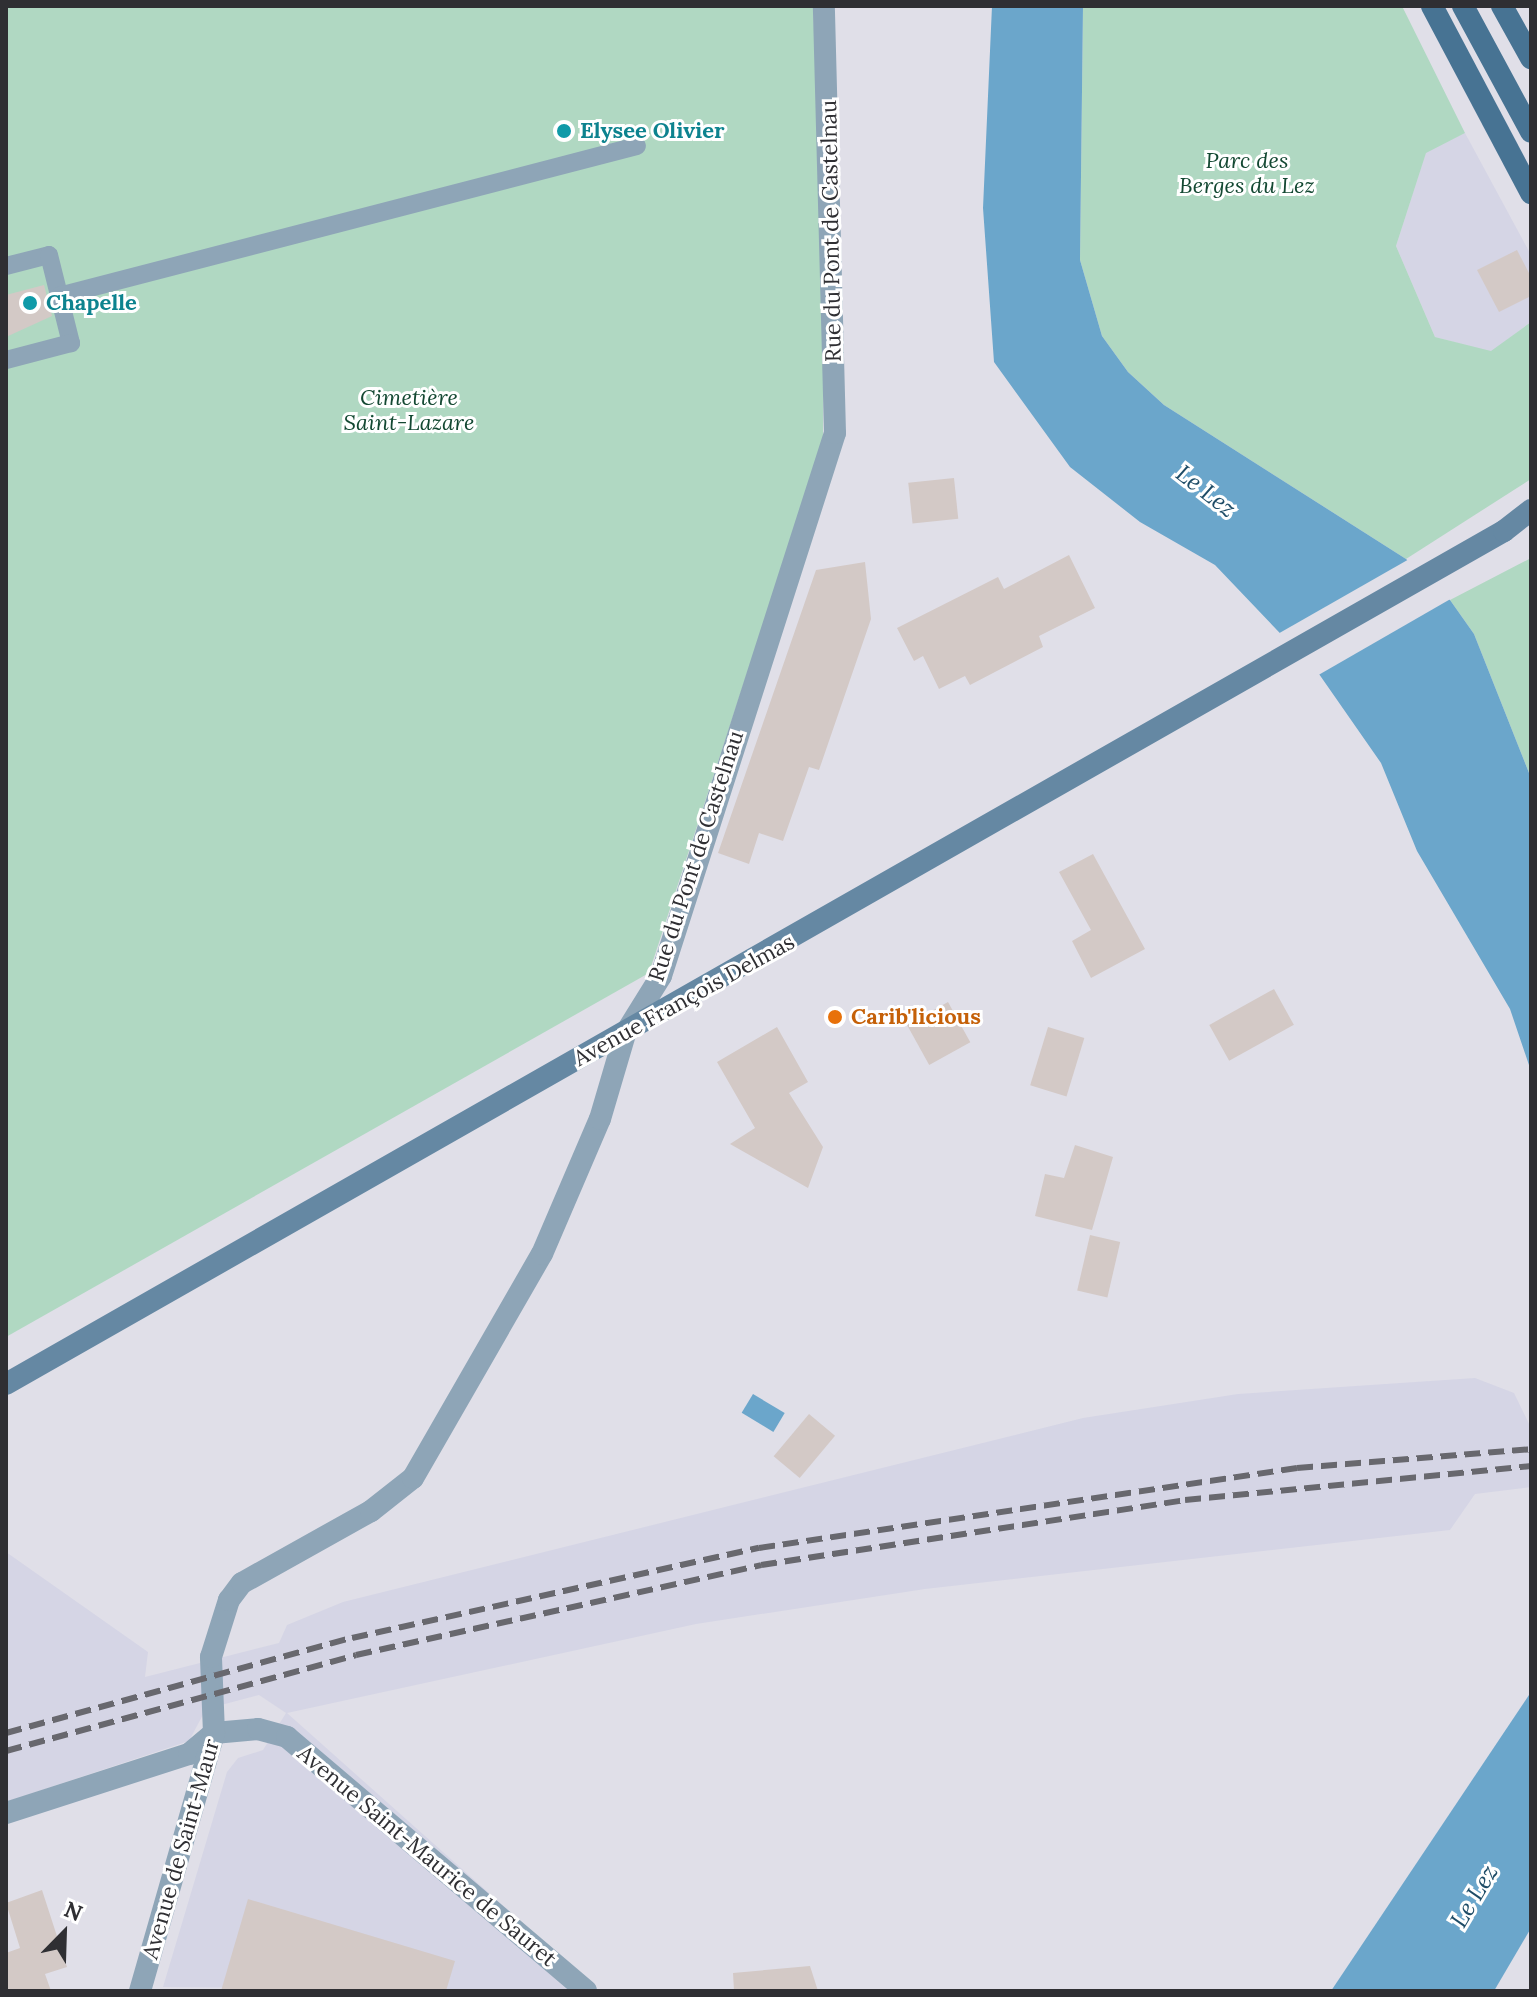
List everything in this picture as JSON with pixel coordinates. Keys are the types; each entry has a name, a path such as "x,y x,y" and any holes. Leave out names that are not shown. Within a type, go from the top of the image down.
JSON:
{"main road":[{"path":"1432,6 1531,193"},
{"path":"1463,6 1531,132"},
{"path":"1502,6 1531,58"},
{"path":"1504,531 1531,510"},
{"path":"1504,531 1531,523"},
{"name":"Avenue François Delmas","path":"6,1384 1504,531"}],"street":[{"name":"Rue du Pont de Castelnau","path":"211,1657 219,1620 242,1583 371,1511 413,1478 542,1254 600,1119 625,1034 661,976 835,433 824,6"},
{"name":"Avenue de Saint-Maur","path":"140,1991 214,1733 211,1657"},
{"name":"Avenue Saint-Maurice de Sauret","path":"214,1733 258,1729 287,1737 586,1991"},
{"path":"6,1813 189,1754 214,1733"}],"lane":[{"path":"59,296 637,146"},
{"path":"6,266 49,255 71,343 6,360"}],"shaded area":[{"path":"1465,133 1531,255 1531,322 1491,352 1435,337 1396,246 1426,152"},
{"path":"1475,1378 1514,1393 1531,1428 1531,1487 1475,1494 1450,1530 925,1589 696,1624 287,1713 599,1991 163,1987 227,1772 238,1758 263,1750 286,1713 259,1695 206,1709 189,1741 6,1802 6,1552 148,1652 145,1677 279,1643 287,1625 343,1602 1083,1418 1238,1394"}],"green space":[{"name":"Cimetière Saint-Lazare","path":"6,6 813,6 824,240 823,441 649,973 6,1337"},
{"name":"Parc des Berges du Lez","path":"1083,6 1402,6 1465,133 1426,153 1396,246 1435,337 1491,351 1531,322 1531,479 1406,559 1164,405 1128,372 1102,336 1080,260"},
{"path":"1531,558 1531,778 1474,634 1450,600"}],"water":[{"name":"Le Lez","path":"992,6 1083,6 1080,260 1102,336 1128,372 1164,405 1406,559 1450,600 1474,634 1531,778 1531,1071 1510,1009 1417,851 1381,763 1319,674 1215,565 1140,522 1070,467 994,362 983,208"},
{"path":"753,1394 785,1413 773,1432 742,1413"},
{"name":"Le Lez","path":"1531,1692 1531,1928 1494,1991 1331,1991"}],"pier":[{"path":"1411,558 1454,597 1315,677 1276,635"}],"building":[{"path":"1517,250 1531,277 1531,296 1499,312 1477,270"},
{"name":"Chapelle","path":"44,285 52,316 6,337 6,295"},
{"path":"954,478 958,519 913,524 908,483"},
{"path":"1069,555 1095,608 1039,636 1043,647 970,685 965,676 939,689 923,656 914,661 897,628 998,577 1004,589"},
{"path":"865,562 871,619 819,770 809,767 783,841 759,833 749,864 718,853 816,570"},
{"path":"1093,854 1145,949 1091,978 1072,941 1091,930 1059,872"},
{"path":"1274,989 1294,1025 1229,1061 1209,1025"},
{"path":"948,1002 970,1042 929,1065 907,1025"},
{"path":"777,1027 808,1082 789,1093 823,1147 808,1188 730,1144 755,1128 717,1062"},
{"path":"1048,1027 1084,1038 1067,1096 1030,1085"},
{"path":"1075,1145 1113,1157 1092,1230 1035,1216 1045,1174 1064,1178"},
{"path":"1090,1235 1120,1242 1107,1298 1077,1291"},
{"path":"809,1414 835,1436 800,1478 774,1456"},
{"path":"42,1890 67,1967 45,1974 51,1991 6,1991 6,1953 20,1948 6,1903"},
{"path":"248,1899 455,1961 446,1991 221,1991"},
{"path":"810,1966 818,1991 734,1991 733,1973"}],"railway":[{"path":"6,1733 352,1638 759,1548 1297,1468 1531,1449"},
{"path":"6,1751 356,1655 761,1565 1185,1500 1531,1466"}],"place":[{"name":"Elysee Olivier","path":"564,131"},
{"name":"Chapelle","path":"30,303"},
{"name":"Carib'licious","path":"835,1017"}]}
